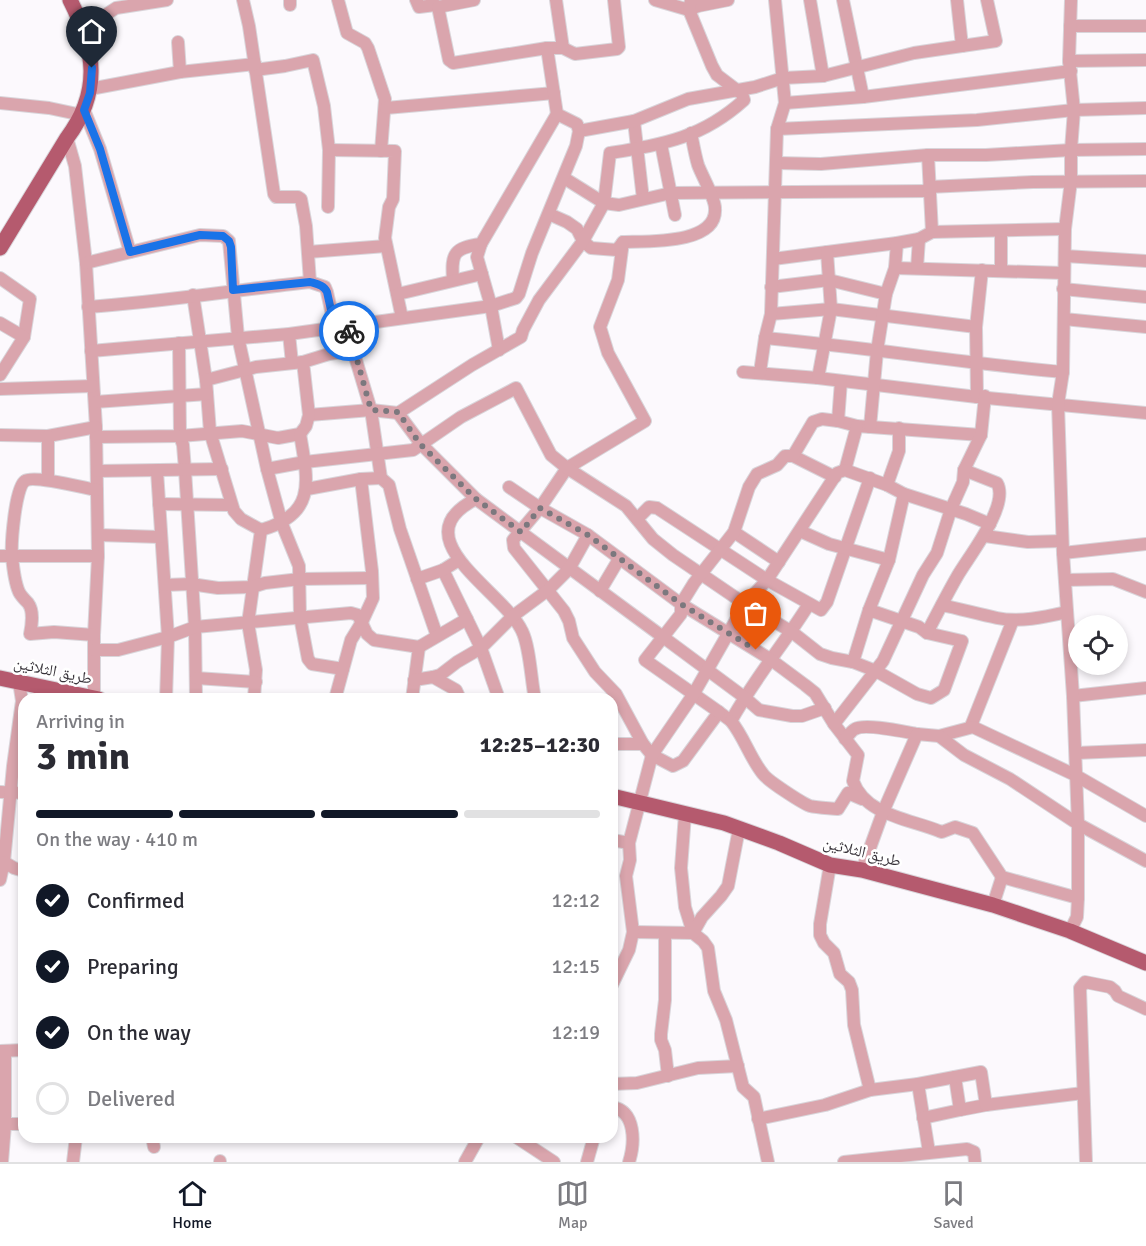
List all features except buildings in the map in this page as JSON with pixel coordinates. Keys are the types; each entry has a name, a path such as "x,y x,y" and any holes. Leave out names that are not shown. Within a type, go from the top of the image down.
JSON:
{"main road":[{"path":"1,246 83,113 90,88 92,68 84,29 70,0"},
{"name":"طريق الثلاثين","path":"0,678 72,693"},
{"name":"طريق الثلاثين","path":"618,797 724,823 830,865 862,870 993,905 1070,932 1146,963"}],"street":[{"path":"106,0 106,16"},
{"path":"84,29 121,6 166,0"},
{"path":"243,0 249,26 274,194 276,197 301,199 304,207 310,282"},
{"path":"338,0 347,33 365,43 371,55 385,99 381,151"},
{"path":"416,0 419,7 438,7 474,0"},
{"path":"556,0 563,48"},
{"path":"438,7 450,63 458,63 547,48 563,48 575,54 618,48 614,0"},
{"path":"655,0 698,6 728,0"},
{"path":"760,372 771,314 777,129 785,102 775,0"},
{"path":"810,0 823,76"},
{"path":"843,0 863,98"},
{"path":"957,0 962,46"},
{"path":"579,131 634,121 688,99 755,87 783,78 823,76 914,53 996,41 987,0"},
{"path":"1070,932 1077,917 1078,824 1073,696 1063,547 1058,404 1063,372 1065,229 1071,181 1074,110 1070,66 1071,0"},
{"path":"309,415 371,410 398,412 521,337 539,300 584,241 604,202 610,153 662,144 691,133 712,124 744,100 742,94 717,75 711,66 690,5"},
{"path":"1070,26 1146,26"},
{"path":"178,42 180,72"},
{"path":"499,350 491,306 477,257 481,244 557,114 547,48"},
{"path":"90,88 180,72 285,66 313,60 324,106 329,150 328,207"},
{"path":"785,102 863,98 1070,66 1146,60"},
{"path":"386,108 554,93"},
{"path":"0,104 83,113 100,149 130,252"},
{"path":"777,129 977,120 1074,110 1146,108"},
{"path":"92,351 289,334 491,306 516,298 576,146 579,131 577,124 557,114"},
{"path":"634,121 643,199"},
{"path":"623,242 685,239 706,227 715,212 714,201 698,163 691,133"},
{"path":"67,138 75,166 86,263 92,351 98,535 94,635 96,693"},
{"path":"662,144 675,215"},
{"path":"777,163 821,164 928,155 1146,149"},
{"path":"329,150 394,151 393,200 389,207 385,238 402,318"},
{"path":"928,155 932,232"},
{"path":"564,178 604,202 619,204 671,193 775,194 930,189 1071,181 1146,181"},
{"path":"549,214 572,225 588,246 596,250 617,250 623,242"},
{"path":"773,259 897,243 919,239 932,232 1065,229"},
{"path":"1001,231 1001,271"},
{"path":"86,263 200,235 223,236 229,241 238,337 267,469 282,524 298,561 300,617 309,661 312,664 344,669"},
{"path":"917,268 919,239"},
{"path":"615,693 595,672 573,638 570,621 514,548 513,540 540,508 567,468 645,420 609,353 600,327 618,280 623,242"},
{"path":"870,427 886,294 895,268 897,243"},
{"path":"453,280 451,261 454,256 467,246 481,244"},
{"path":"308,252 386,246"},
{"path":"818,378 831,309 827,252"},
{"path":"1065,256 1146,261"},
{"path":"895,268 1064,273"},
{"path":"834,724 884,661 923,575 937,553 951,509 963,482 964,470 981,435 976,327 982,270"},
{"path":"398,294 482,274"},
{"path":"0,278 30,298 24,337 0,375"},
{"path":"771,287 829,280 886,294"},
{"path":"88,307 152,302 310,282 325,287 353,350 371,410 381,477 389,485 400,529 437,636"},
{"path":"1063,289 1146,297"},
{"path":"194,295 206,380 210,432 231,505 241,519 261,530 282,524 301,504 307,489 300,434"},
{"path":"771,314 831,309 976,327"},
{"path":"1064,319 1146,327"},
{"path":"0,323 24,337"},
{"path":"0,435 48,436 96,432 180,436 242,431 278,438 300,434 306,426 309,415 289,334"},
{"path":"765,339 824,343 1063,372"},
{"path":"179,343 180,436 185,470 195,627 196,693"},
{"path":"206,380 246,369 298,363 328,354 353,350"},
{"path":"743,372 1146,413"},
{"path":"838,421 841,381"},
{"path":"0,389 93,386"},
{"path":"267,469 305,462 412,450 461,417 516,388 544,446 551,455 626,506 653,539 701,575 792,632 820,654 853,662 876,671 916,694 931,698 944,690 962,641 927,633 919,627 869,610"},
{"path":"94,402 207,394"},
{"path":"398,412 420,444 476,499 759,710 766,713 802,716 825,708"},
{"path":"793,456 813,422 822,419 857,426 981,435"},
{"path":"618,973 629,951 633,932 626,876 630,860 629,843 652,755 693,695 745,604 767,580 840,473 857,426"},
{"path":"887,485 899,451 899,429"},
{"path":"48,436 48,480"},
{"path":"1078,898 1002,877 973,833 955,827 942,832 883,812 848,793 838,809 811,806 796,798 762,774 741,733 731,721 645,660 681,614 681,604 734,532 749,488 757,474 777,465 785,456 793,456 840,473 870,478 904,494 951,509 987,530 1028,542 1063,547 1146,544"},
{"path":"96,471 222,469"},
{"path":"927,633 959,573 987,530 999,500 998,483 964,470"},
{"path":"157,471 168,637 166,693"},
{"path":"307,489 381,477"},
{"path":"637,519 650,507 657,508 767,580 821,610 846,549 870,478"},
{"path":"94,635 54,632 30,634 32,622 30,606 19,593 6,556 21,485 28,479 48,480 97,490"},
{"path":"337,693 351,640 373,598 361,479"},
{"path":"509,487 540,508 588,535 681,604 770,659 815,693 845,740 858,755 853,781 862,799"},
{"path":"853,662 869,610 889,560 904,494"},
{"path":"476,499 465,504 455,513 447,530 450,547 459,560 513,616 523,632 534,693"},
{"path":"159,504 231,505"},
{"path":"255,693 256,670 248,623 261,530"},
{"path":"800,531 829,544 889,560"},
{"path":"734,532 779,562"},
{"path":"98,535 160,537"},
{"path":"414,680 441,675 457,662 481,648 513,616 548,590 569,569 588,535"},
{"path":"6,556 98,556"},
{"path":"600,591 619,559"},
{"path":"417,579 443,570 459,560"},
{"path":"443,570 481,648 497,693"},
{"path":"165,585 252,587 265,583 300,579 372,578"},
{"path":"1065,580 1113,579 1146,592"},
{"path":"731,721 744,697 792,632 809,604"},
{"path":"942,604 1013,620 1067,612"},
{"path":"94,650 118,650 168,637 195,627 351,613 358,615 367,634 374,640 419,647 467,619"},
{"path":"971,726 1013,620"},
{"path":"413,693 419,647"},
{"path":"433,677 457,693"},
{"path":"196,678 256,682"},
{"path":"19,682 21,693"},
{"path":"1073,696 1146,688"},
{"path":"618,698 643,744 652,755 673,766 683,761 719,712"},
{"path":"0,880 12,792 18,722"},
{"path":"845,740 855,729 861,727 939,736 971,726 1075,775 1146,816"},
{"path":"862,870 883,812 917,734"},
{"path":"939,736 964,755 1011,779 1078,824 1146,861"},
{"path":"618,744 643,744"},
{"path":"1076,753 1146,750"},
{"path":"685,814 681,868 685,907 693,933 708,948 714,991 726,1020 743,1087 754,1098 768,1162"},
{"path":"693,933 702,917 728,885 739,829"},
{"path":"618,841 629,843"},
{"path":"2,861 18,869"},
{"path":"830,865 820,935 834,953 840,974 849,982 852,990 854,1025 870,1090"},
{"path":"618,875 626,876"},
{"path":"993,905 1002,877"},
{"path":"633,932 693,933"},
{"path":"665,933 665,1000 661,1040 665,1050 668,1076"},
{"path":"1086,1162 1080,992 1082,984 1090,983 1110,987 1118,996 1146,1009"},
{"path":"2,1162 2,1051 18,1050"},
{"path":"618,1084 637,1083 698,1068 738,1066"},
{"path":"758,1119 825,1105 870,1090 981,1072 986,1106"},
{"path":"955,1077 960,1110"},
{"path":"918,1084 923,1118 923,1156"},
{"path":"923,1118 960,1110 1083,1093"},
{"path":"618,1109 627,1116 633,1131 629,1162"},
{"path":"3,1125 18,1124"},
{"path":"73,1162 75,1143"},
{"path":"465,1162 476,1143"},
{"path":"525,1143 554,1162"},
{"path":"587,1162 592,1143"},
{"path":"844,1162 923,1156 971,1149 974,1152 975,1162"}],"way so far":[{"path":"349,331 371,410 398,412 420,444 476,499 521,532 540,508 588,535 681,604 756,650"}],"route":[{"path":"92,68 90,93 84,110 100,149 130,252 200,235 223,236 227,238 231,247 233,290 310,282 318,284 325,287 327,292 332,306 335,328 347,326 349,331"}]}
